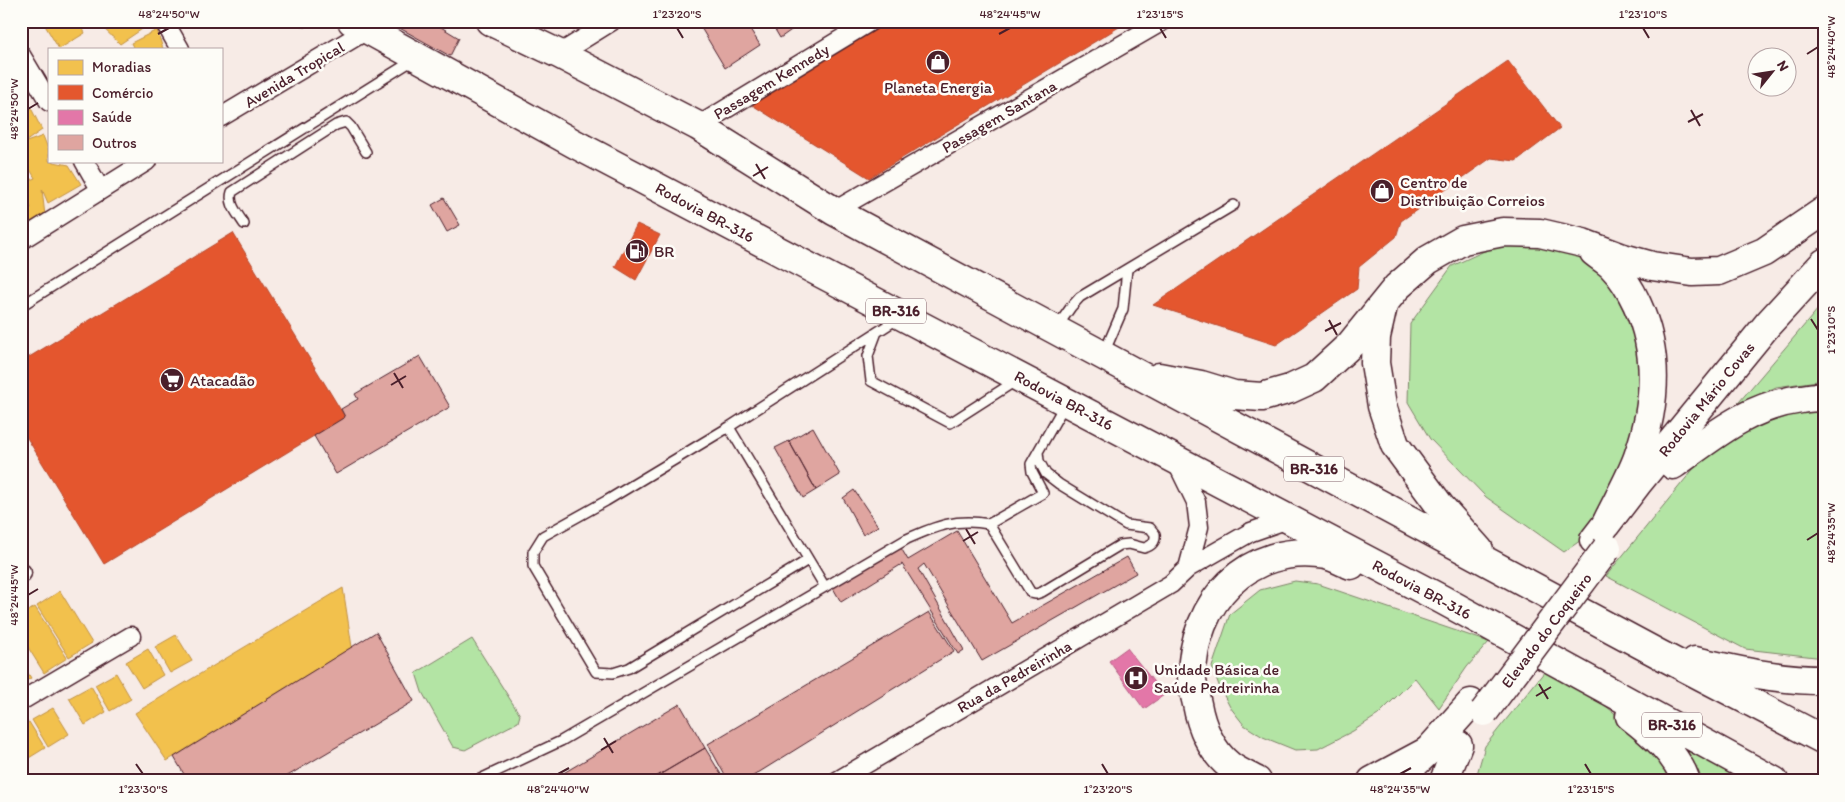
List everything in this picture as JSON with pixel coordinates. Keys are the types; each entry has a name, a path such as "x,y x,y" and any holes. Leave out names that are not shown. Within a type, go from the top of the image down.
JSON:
{"main road":[{"name":"BR-316","path":"490,21 560,54 698,126 834,211 1659,654 1824,740"},
{"name":"Rodovia BR-316","path":"360,26 575,144 1067,401 1176,461 1441,598 1774,781"},
{"path":"1139,375 1201,385 1234,395 1262,397 1290,390 1314,378 1350,345 1397,287 1428,260 1463,240 1503,232 1540,233 1583,243 1623,258 1652,266 1692,272 1719,270 1764,252 1824,211"},
{"path":"1583,243 1613,266 1631,291 1645,321 1653,353 1653,386 1648,419 1638,457 1602,537"},
{"name":"Rodovia Mário Covas","path":"1602,537 1768,324 1824,263"},
{"name":"Rodovia Mário Covas","path":"1602,537 1673,465 1778,333 1824,283"},
{"path":"1383,304 1376,337 1375,363 1382,406 1395,445 1440,506 1490,563"},
{"path":"1673,465 1716,433 1750,413 1785,401 1824,398"},
{"name":"Elevado do Coqueiro","path":"1478,708 1602,537"},
{"path":"1257,781 1229,765 1211,744 1200,721 1192,680 1193,658 1204,619 1229,582 1246,568 1267,560 1288,555 1307,554 1328,556 1441,598"},
{"path":"1659,654 1764,676 1792,680 1824,680"},
{"path":"1570,668 1658,737 1683,771 1686,781"},
{"path":"1444,781 1458,745 1478,708"},
{"path":"1391,781 1478,708"},
{"path":"1415,781 1438,764 1458,745"},
{"path":"1372,781 1428,751"}],"street":[{"path":"164,21 179,48"},
{"path":"560,54 612,21"},
{"name":"Passagem Kennedy","path":"698,126 871,21"},
{"name":"Passagem Santana","path":"834,211 1163,21"},
{"name":"Avenida Tropical","path":"222,116 360,26"},
{"path":"21,56 48,100"},
{"path":"85,162 100,189"},
{"path":"21,240 145,162"},
{"path":"1176,461 1196,502 1199,527 1188,568"},
{"name":"Rua da Pedreirinha","path":"837,781 1171,584 1188,568 1251,532 1288,519"},
{"path":"21,701 131,636"}],"lane":[{"path":"21,306 417,57"},
{"path":"244,224 231,203 230,197 232,192 336,126 346,122 366,152"},
{"path":"1056,330 1071,306 1080,297 1234,205"},
{"path":"1102,355 1123,309 1127,269"},
{"path":"808,560 628,668 613,673 596,672 534,566 533,552 543,536 606,501 729,427 903,315"},
{"path":"877,332 868,356 871,381 950,423 1021,377"},
{"path":"1043,493 1032,472 1031,464 1067,401"},
{"path":"729,427 825,587"},
{"path":"989,524 1031,593 1036,594 1120,545 1129,544 1144,548 1156,540 1155,534 1150,528 1126,525 1059,484 1046,474 1039,461 1038,452"},
{"path":"476,781 561,741 907,539 934,527 954,522 989,524 1059,484"}],"path":[{"path":"294,21 304,26 306,21"}],"green space":[{"path":"1558,237 1607,275 1642,350 1639,406 1607,522 1564,552 1486,497 1430,439 1408,402 1410,324 1452,266 1493,247"},
{"path":"1824,302 1824,380 1776,387 1734,408"},
{"path":"1790,407 1824,414 1824,658 1745,649 1606,576 1704,456"},
{"path":"1295,581 1318,584 1489,642 1467,667 1439,708 1415,678 1378,715 1353,731 1318,749 1295,750 1263,737 1244,725 1230,707 1212,667 1230,614 1260,590"},
{"path":"472,639 520,715 518,722 465,750 453,747 422,692 416,673"},
{"path":"1545,671 1581,686 1649,741 1673,781 1475,781 1485,746"},
{"path":"1680,744 1746,781 1692,781"}],"building: Moradias":[{"path":"79,21 85,33 58,48 43,22"},
{"path":"108,21 154,21 120,44 101,26"},
{"path":"157,30 163,48 134,48 131,43"},
{"path":"21,83 30,95 21,101"},
{"path":"28,102 42,130 22,144 21,106"},
{"path":"43,136 48,148 48,162 69,165 81,184 48,203 42,189 45,216 23,228 21,211 31,208 21,184 35,178 21,154 21,144"},
{"path":"343,588 352,647 167,761 135,713"},
{"path":"60,591 92,643 69,657 37,606"},
{"path":"35,607 67,658 44,673 21,636 21,615"},
{"path":"176,635 192,661 170,673 155,647"},
{"path":"148,649 163,675 142,688 126,662"},
{"path":"21,662 31,678 21,684"},
{"path":"116,673 131,699 110,711 95,685"},
{"path":"91,686 106,712 85,725 69,698"},
{"path":"53,708 69,734 48,747 32,720"},
{"path":"29,722 45,748 24,761 21,757 21,727"}],"building: Comércio":[{"name":"Planeta Energia","path":"882,21 1129,21 869,178 749,103"},
{"name":"Centro de Distribuição Correios","path":"1508,61 1560,128 1516,161 1491,158 1401,221 1396,237 1359,267 1357,289 1276,345 1153,305"},
{"name":"BR","path":"637,224 660,235 636,280 615,267"},
{"name":"Atacadão","path":"233,233 345,417 104,564 21,428 21,362"}],"building: Saúde":[{"name":"Unidade Básica de Saúde Pedreirinha","path":"1127,648 1164,695 1144,709 1109,661"}],"building: Outros":[{"path":"387,21 431,21 459,38 450,56"},
{"path":"697,21 745,21 760,45 725,68"},
{"path":"770,21 804,21 780,38"},
{"path":"444,198 460,225 447,232 432,205"},
{"path":"420,356 450,407 336,474 314,436 345,417 341,409 358,399 355,394"},
{"path":"813,427 840,475 816,490 789,441"},
{"path":"789,441 816,490 803,498 775,448"},
{"path":"854,490 878,526 863,535 843,498"},
{"path":"957,531 1012,623 1127,557 1136,573 982,661 924,564 918,569 964,650 958,654 902,564 841,602 833,588 901,548 908,560"},
{"path":"929,612 954,651 745,781 728,781 708,744"},
{"path":"376,632 414,701 279,781 188,781 174,757"},
{"path":"680,704 705,748 649,781 550,781"},
{"path":"705,748 725,781 649,781"}],"place":[{"name":"Planeta Energia","path":"938,62"},
{"name":"Centro de Distribuição Correios","path":"1382,191"},
{"name":"BR","path":"637,251"},
{"name":"Atacadão","path":"172,380"},
{"name":"Unidade Básica de Saúde Pedreirinha","path":"1136,678"}]}
